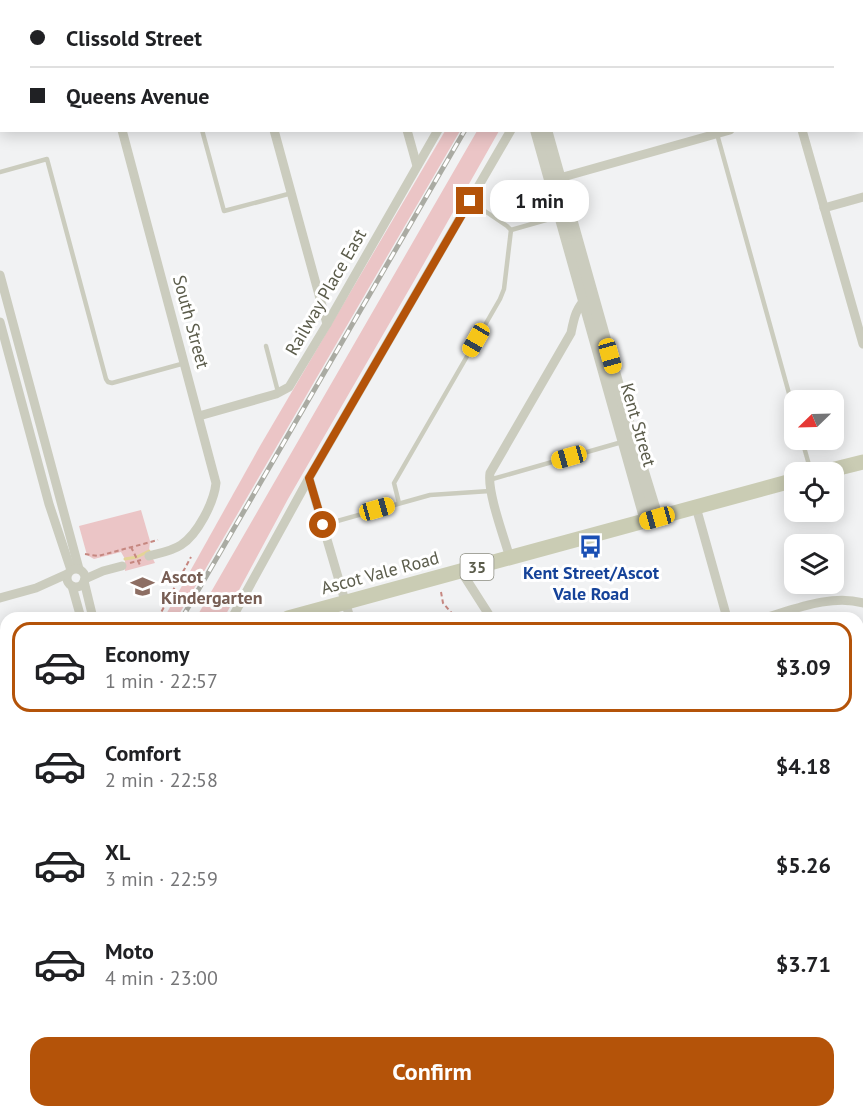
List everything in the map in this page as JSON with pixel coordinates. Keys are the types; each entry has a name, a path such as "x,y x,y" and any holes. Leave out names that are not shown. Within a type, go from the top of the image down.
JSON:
{"main road":[{"path":"844,467 863,462"},
{"name":"Ascot Vale Road","path":"310,612 784,483"}],"street":[{"name":"South Street","path":"123,132 216,483 213,500 194,533 183,544 150,556"},
{"path":"275,132 327,324"},
{"path":"408,132 417,166"},
{"name":"Railway Place East","path":"199,416 276,394 289,387 437,132"},
{"path":"235,612 309,478 510,132"},
{"name":"Kent Street","path":"537,132 555,180 651,519"},
{"name":"Kent Street","path":"546,132 561,216 588,297"},
{"path":"555,180 724,132"},
{"path":"803,132 860,320 863,344"},
{"path":"824,208 863,197"},
{"path":"0,275 78,574 78,586 36,588"},
{"path":"510,558 491,491 489,480 492,467 571,333 579,305 588,297"},
{"path":"0,321 49,504 91,612"},
{"path":"571,333 581,325 595,321"},
{"path":"309,478 348,612"},
{"path":"696,507 725,612"},
{"path":"0,598 78,574 122,566"},
{"path":"461,571 487,612"},
{"path":"78,574 67,580 71,585 79,612"},
{"path":"787,612 833,600 853,600 863,603"}],"lane":[{"path":"203,132 224,211 292,193"},
{"path":"717,134 788,390"},
{"path":"0,172 47,159 108,382 112,383 185,363"},
{"path":"470,201 511,230"},
{"path":"511,230 561,216"},
{"path":"399,503 394,483 500,299 504,289 511,230"},
{"path":"266,346 277,388"},
{"path":"25,417 37,413"},
{"path":"489,480 629,440"},
{"path":"323,525 430,495 491,491"}],"path":[{"path":"85,554 98,556 158,540"},
{"path":"131,547 141,567"},
{"path":"122,566 150,556"},
{"path":"161,612 191,557"},
{"path":"441,592 443,603 451,612"}],"shaded area":[{"path":"444,132 459,132 180,612 167,612 260,446"},
{"path":"476,132 498,132 288,499 227,612 199,612"},
{"path":"141,510 150,541 149,551 155,563 125,571 125,559 121,552 94,559 87,555 79,526"}],"waterway":[{"path":"125,559 137,557 149,551"}],"railway":[{"path":"185,612 464,132"}],"place":[{"name":"Kent Street/Ascot Vale Road","path":"591,547"},
{"name":"Ascot Kindergarten","path":"143,587"}],"route":[{"path":"323,525 309,478 470,201"}]}
